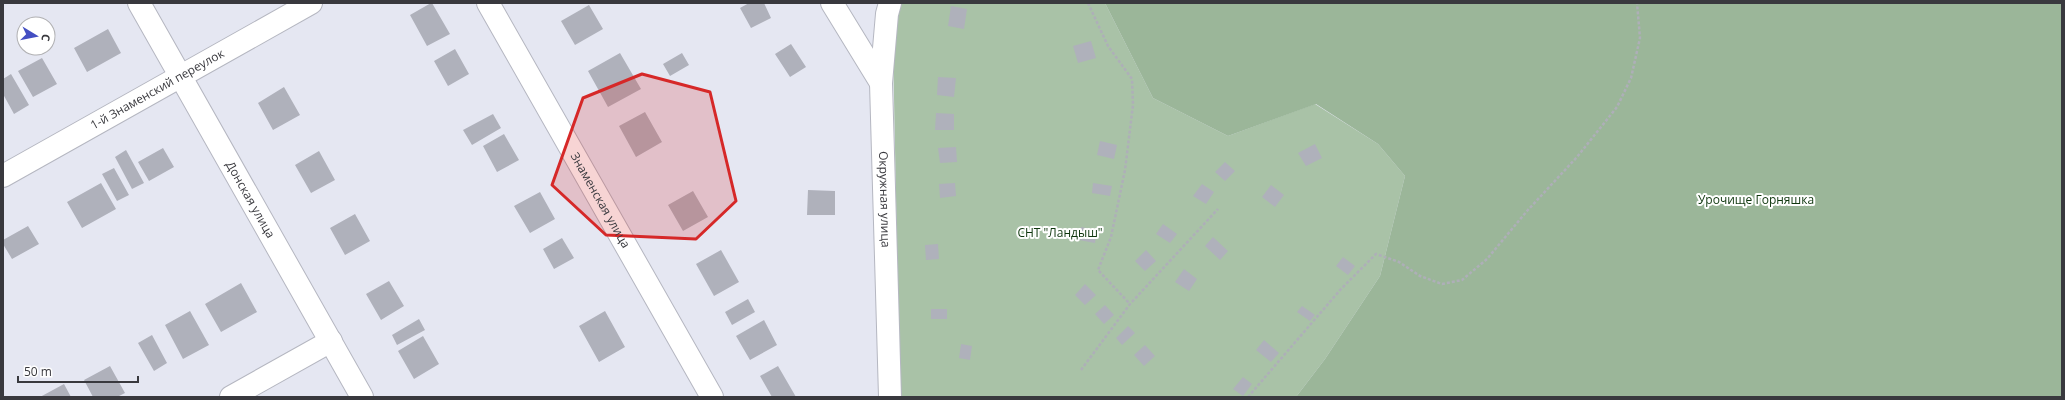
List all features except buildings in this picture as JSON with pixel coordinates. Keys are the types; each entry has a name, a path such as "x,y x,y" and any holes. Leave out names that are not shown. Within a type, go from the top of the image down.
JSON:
{"street":[{"name":"Донская улица","path":"139,3 362,397"},
{"name":"1-й Знаменский переулок","path":"3,176 311,3"},
{"name":"Знаменская улица","path":"488,3 712,397"},
{"path":"832,3 881,83"},
{"name":"Окружная улица","path":"890,3 887,14 881,83 890,397"},
{"path":"231,397 331,341"}],"path":[{"path":"1088,3 1108,46 1132,79 1133,105 1125,170 1111,237 1098,270 1130,304"},
{"path":"1248,397 1341,289 1376,254 1399,262 1420,276 1442,284 1462,280 1487,259 1617,107 1631,78 1640,38 1637,3"},
{"path":"1081,370 1130,304 1218,209"}],"highlighted area":[{"path":"642,74 710,92 736,201 696,239 606,235 552,185 583,98"}],"green space":[{"name":"СНТ \"Ландыш\"","path":"900,3 1105,3 1153,98 1228,136 1315,104 1378,144 1405,176 1380,276 1325,359 1296,397 900,397 893,48"},
{"name":"Урочище Горняшка","path":"1105,3 2062,3 2062,397 1296,397 1325,359 1380,276 1405,176 1378,144 1316,104 1228,136 1153,98"}]}
